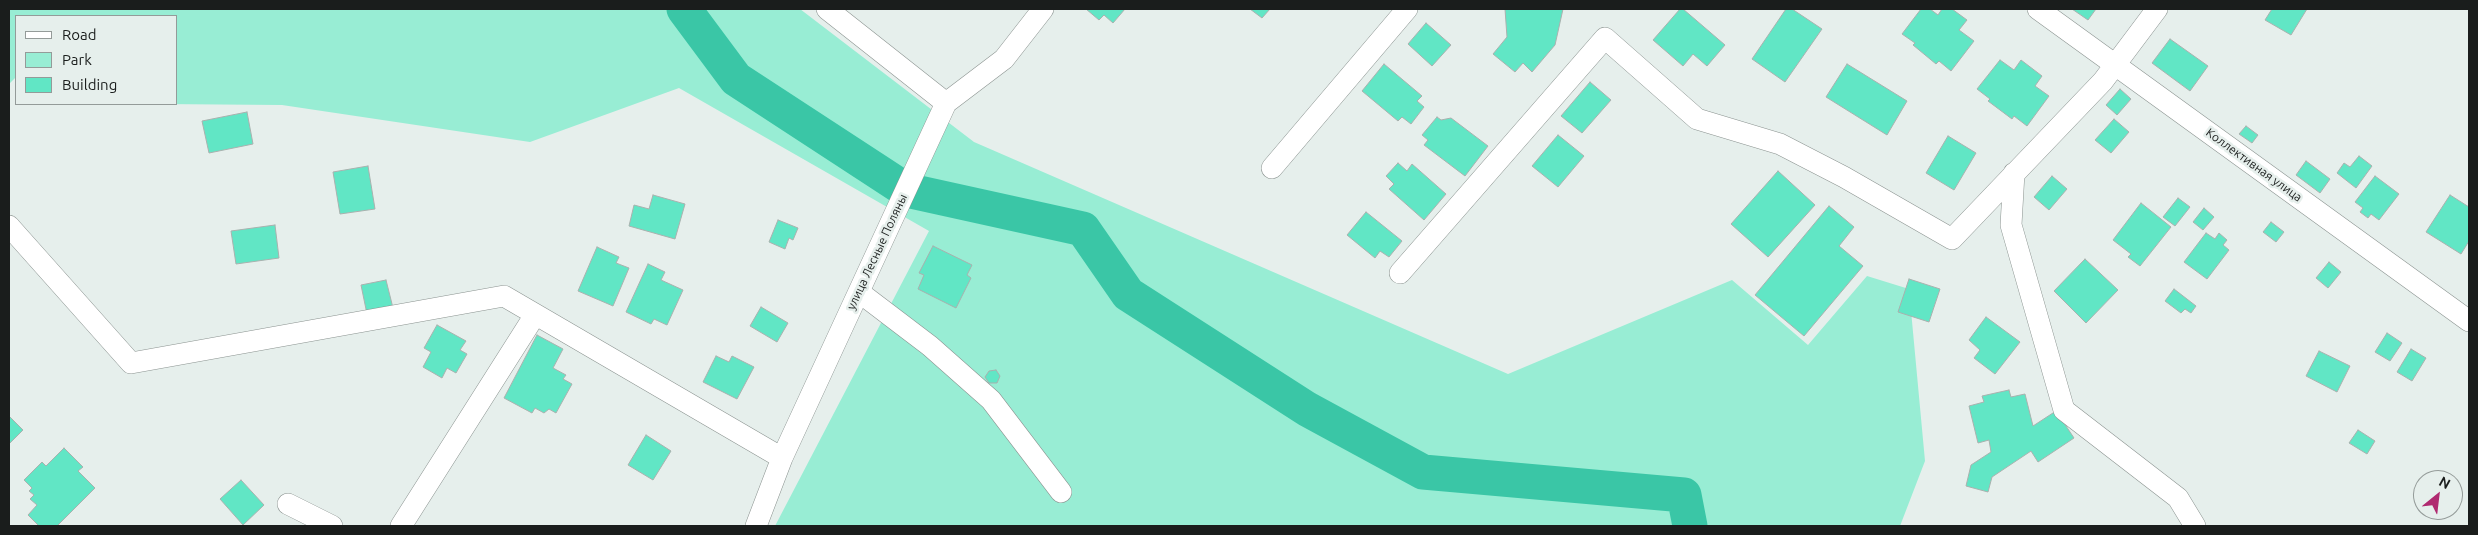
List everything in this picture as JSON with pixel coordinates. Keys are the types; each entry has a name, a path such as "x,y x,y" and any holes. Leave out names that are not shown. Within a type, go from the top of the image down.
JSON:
{"street":[{"path":"827,9 946,103"},
{"name":"улица Лесные Поляны","path":"756,526 782,458 946,103 1004,59 1043,9"},
{"path":"1272,168 1407,9"},
{"name":"Коллективная улица","path":"2038,9 2469,321"},
{"path":"1400,273 1605,38 1696,119 1780,144 1844,177 1952,239 2116,65 2157,9"},
{"path":"2014,173 2011,224 2064,410 2178,498 2195,526"},
{"path":"9,226 131,363 504,296 782,458"},
{"path":"859,292 930,346 991,400 1061,492"},
{"path":"401,526 536,314"},
{"path":"288,504 332,526"}],"green space":[{"path":"9,9 800,9 974,142 1508,374 1732,280 1808,345 1867,276 1909,289 1925,461 1900,526 775,526 929,231 679,88 530,142 282,105 178,104 178,15 15,15 15,78 9,84"}],"building":[{"path":"1086,9 1125,9 1113,23 1104,15 1099,20"},
{"path":"1250,9 1270,9 1262,18"},
{"path":"1505,9 1563,9 1555,45 1532,72 1523,63 1515,72 1493,54 1507,37"},
{"path":"1680,9 1683,9 1725,45 1707,66 1693,54 1683,66 1653,40"},
{"path":"1786,9 1792,9 1822,29 1785,82 1752,59"},
{"path":"1921,9 1930,9 1938,15 1942,9 1952,9 1967,20 1959,30 1974,41 1951,71 1939,61 1936,64 1913,45 1915,43 1902,34"},
{"path":"2072,9 2096,9 2088,20"},
{"path":"2272,9 2307,9 2291,35 2265,20"},
{"path":"1426,23 1451,45 1432,66 1408,44"},
{"path":"2170,39 2208,66 2190,91 2152,63"},
{"path":"2000,60 2014,70 2021,60 2042,76 2035,86 2049,96 2027,126 2014,116 2012,119 1988,101 1990,99 1977,89"},
{"path":"1384,64 1422,96 1417,101 1424,107 1411,124 1402,117 1398,121 1362,91"},
{"path":"1847,64 1907,101 1887,135 1826,97"},
{"path":"1590,82 1611,100 1582,133 1561,116"},
{"path":"2120,89 2131,99 2117,115 2106,105"},
{"path":"247,112 253,144 209,153 202,121"},
{"path":"1437,117 1441,120 1451,118 1488,146 1465,176 1424,145 1428,140 1422,135"},
{"path":"2114,119 2129,132 2111,153 2095,140"},
{"path":"2246,126 2258,135 2252,143 2239,134"},
{"path":"1558,135 1584,156 1558,187 1532,166"},
{"path":"1948,136 1976,153 1954,190 1926,173"},
{"path":"2359,156 2372,166 2356,188 2337,173 2344,163 2350,167"},
{"path":"2306,161 2330,179 2320,193 2296,175"},
{"path":"1398,163 1407,171 1412,164 1446,194 1424,220 1389,189 1394,184 1386,176"},
{"path":"368,166 375,209 340,214 333,172"},
{"path":"1778,171 1815,205 1768,257 1731,224"},
{"path":"2052,176 2067,189 2049,210 2034,197"},
{"path":"2375,176 2399,194 2379,220 2371,214 2368,218 2360,212 2363,208 2355,202"},
{"path":"653,195 685,204 675,239 629,226 634,205 649,209"},
{"path":"2450,195 2469,207 2469,241 2461,254 2426,232"},
{"path":"2178,198 2190,207 2175,226 2163,217"},
{"path":"2141,203 2171,227 2140,266 2128,257 2131,254 2113,240"},
{"path":"1829,206 1854,227 1839,246 1863,266 1804,336 1755,295"},
{"path":"2204,208 2214,217 2203,230 2193,222"},
{"path":"1366,212 1402,241 1389,257 1380,251 1375,258 1347,235"},
{"path":"778,220 798,228 793,240 789,238 785,249 769,242"},
{"path":"2271,222 2284,232 2276,242 2263,232"},
{"path":"275,225 279,258 236,264 231,231"},
{"path":"2206,233 2215,239 2219,233 2227,240 2223,245 2229,250 2207,279 2184,262"},
{"path":"933,246 972,265 967,275 971,278 956,308 918,289 924,275 919,273"},
{"path":"597,247 619,257 616,263 629,268 613,306 578,291"},
{"path":"2085,259 2118,290 2086,323 2054,291"},
{"path":"2329,262 2341,272 2328,288 2316,278"},
{"path":"648,264 665,272 661,280 683,290 667,325 654,319 651,324 626,312"},
{"path":"1909,279 1940,289 1929,322 1898,312"},
{"path":"386,280 393,308 367,314 361,285"},
{"path":"2174,289 2196,306 2191,313 2185,309 2181,313 2165,301"},
{"path":"761,307 788,323 777,342 750,326"},
{"path":"1986,317 2020,342 1995,374 1974,358 1980,350 1969,340"},
{"path":"437,325 466,341 460,350 467,354 456,373 447,368 442,378 423,367 431,352 424,348"},
{"path":"2387,333 2402,343 2390,361 2375,352"},
{"path":"537,335 563,349 553,368 566,375 563,379 572,384 556,413 549,409 544,413 535,408 532,413 504,398"},
{"path":"2411,349 2426,358 2412,381 2397,372"},
{"path":"2319,351 2350,366 2337,392 2306,376"},
{"path":"716,356 729,362 732,356 754,367 737,399 703,382"},
{"path":"996,370 1000,376 997,383 989,383 985,377 989,371"},
{"path":"2009,390 2011,397 2025,394 2033,426 2056,411 2074,438 2038,462 2031,451 1992,477 1988,492 1966,486 1971,465 1991,452 1989,440 1978,443 1969,406 1984,402 1982,396"},
{"path":"9,416 23,430 9,444"},
{"path":"2358,430 2375,441 2367,454 2349,443"},
{"path":"646,435 671,451 653,480 628,465"},
{"path":"64,448 83,467 78,471 95,488 57,526 39,526 28,515 37,505 30,499 34,495 29,491 32,488 24,480 42,462 46,466"},
{"path":"241,480 264,505 243,525 220,499"}],"waterway":[{"path":"684,9 736,79 906,190 1083,229 1128,294 1307,409 1423,472 1684,495 1690,526"}]}
